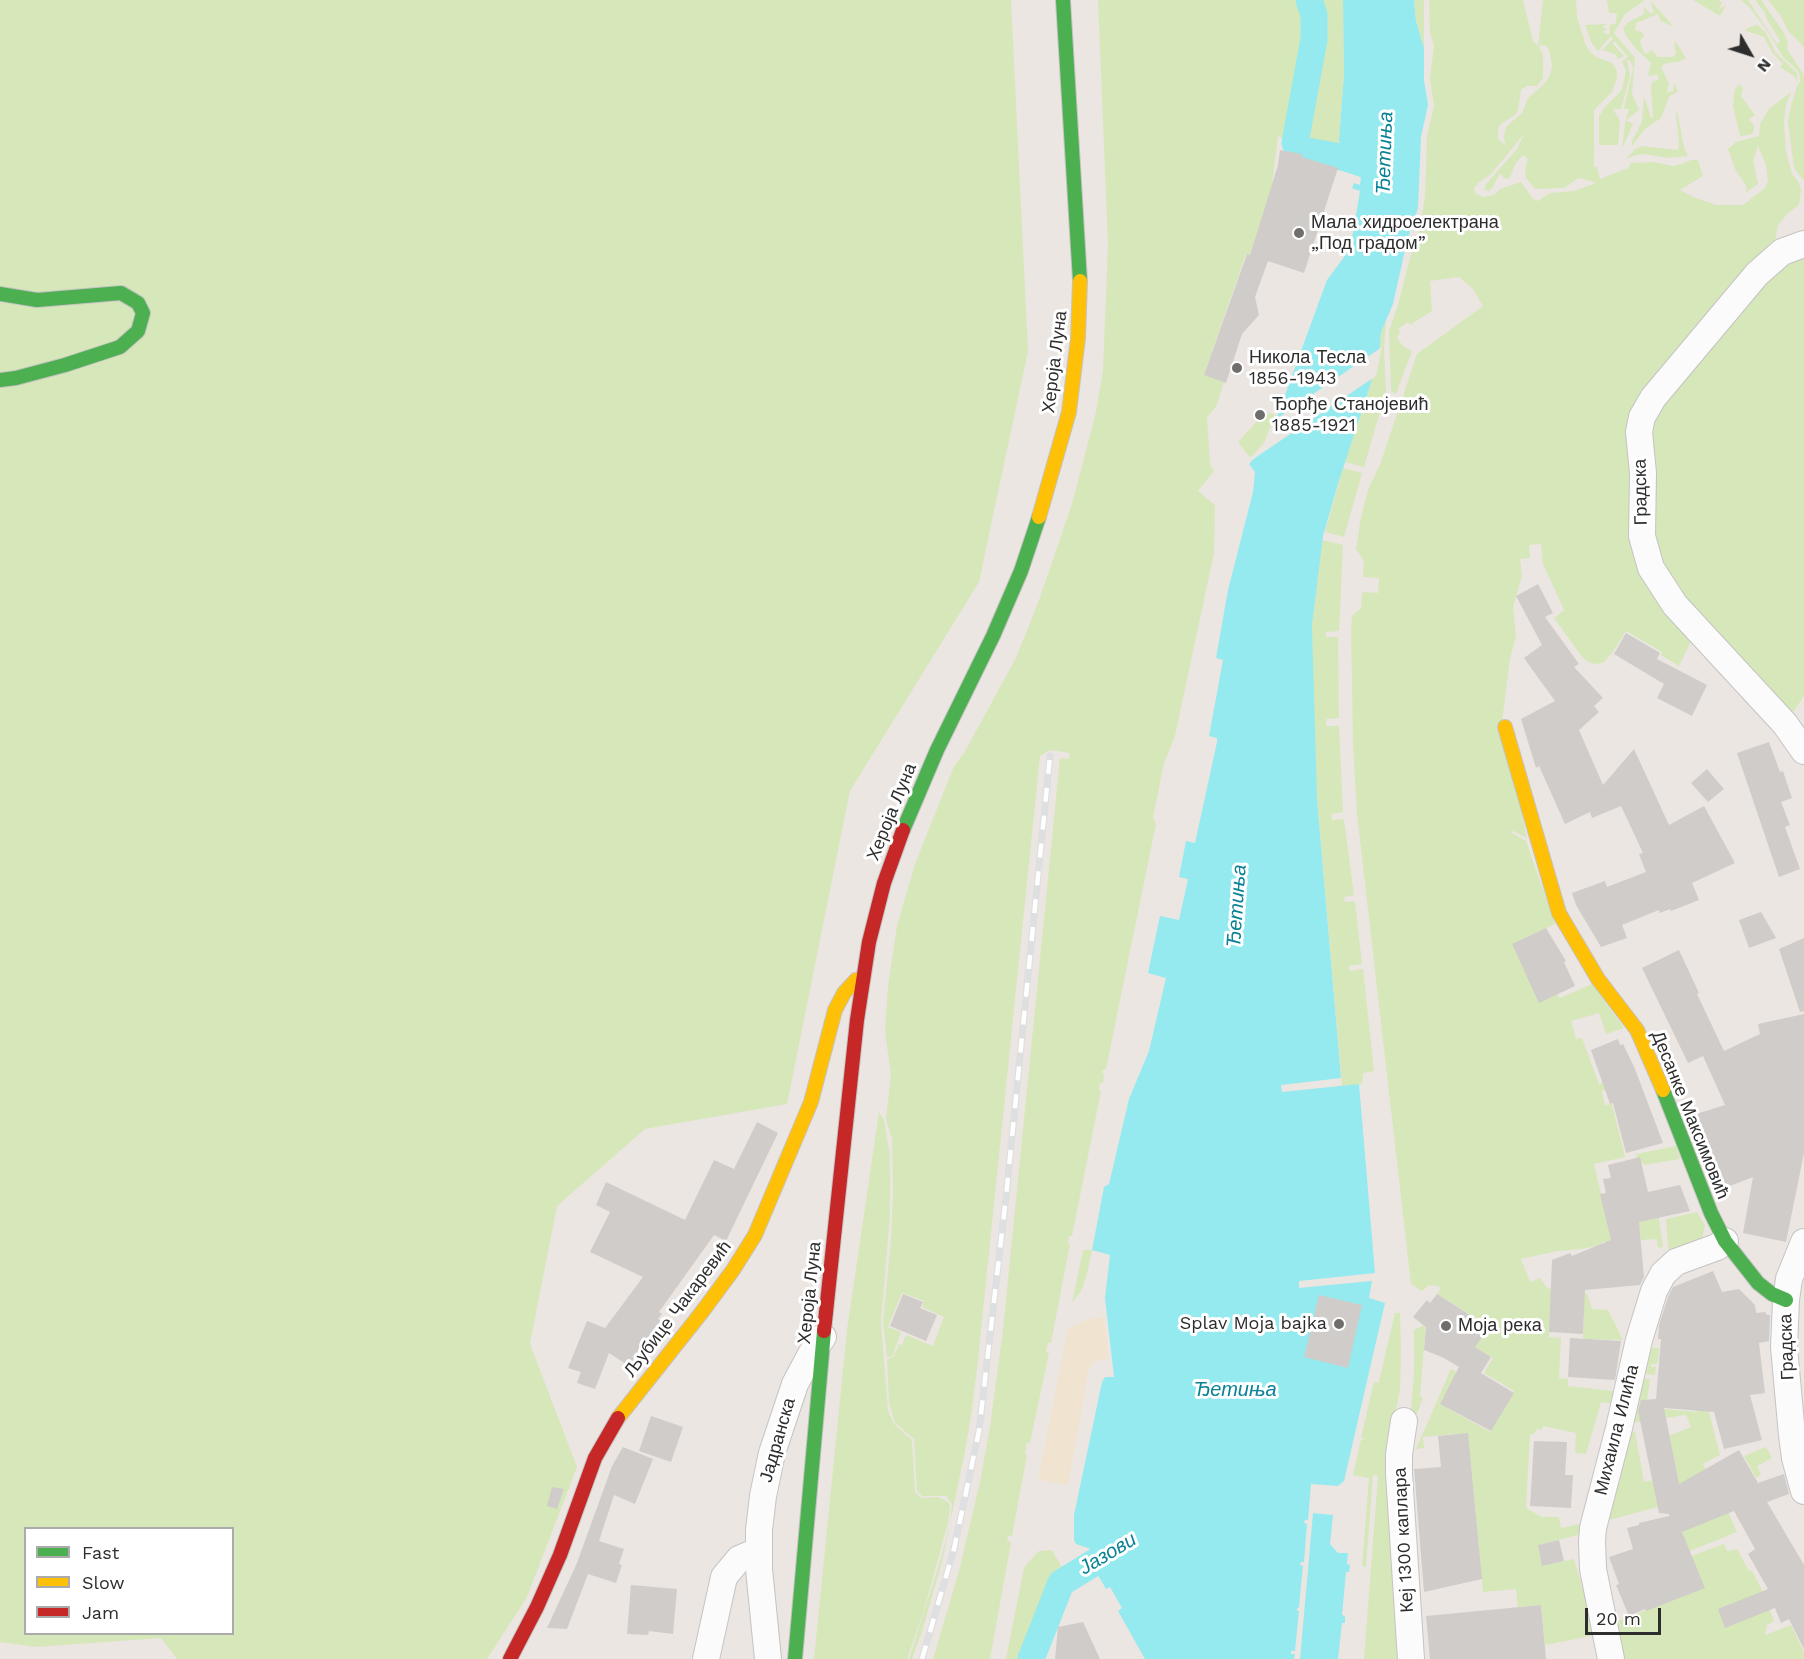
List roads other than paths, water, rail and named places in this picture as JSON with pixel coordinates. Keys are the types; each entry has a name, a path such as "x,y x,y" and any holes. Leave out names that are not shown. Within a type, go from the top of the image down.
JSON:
{"street":[{"name":"Хероја Луна","path":"795,1659 824,1337 862,979 871,934 895,849 920,786 993,636 1021,571 1041,513 1069,412 1078,338 1081,269 1063,0"},
{"name":"Градска","path":"1804,244 1782,252 1757,274 1658,391 1642,417 1639,432 1643,483 1642,536 1651,568 1675,605 1785,724 1804,751"},
{"path":"0,294 37,300 121,293 138,303 142,308 143,318 138,331 128,342 104,354 16,378 0,380"},
{"name":"Десанке Максимовић","path":"1505,727 1559,913 1598,979 1637,1030 1660,1081 1711,1213 1725,1241 1758,1283 1772,1294 1786,1300"},
{"name":"Љубице Чакаревић","path":"510,1659 537,1607 560,1555 595,1458 614,1424 708,1303 755,1235 812,1102 835,1010 844,993 856,980 862,979"},
{"name":"Михаила Илића","path":"1611,1659 1593,1569 1593,1528 1639,1341 1654,1291 1663,1274 1677,1262 1717,1247 1725,1241"},
{"name":"Градска","path":"1804,1242 1793,1265 1786,1300 1784,1347 1796,1404 1796,1458 1804,1491"},
{"name":"Јадранска","path":"768,1659 758,1551 762,1503 772,1453 799,1375 824,1337"},
{"name":"Кеј 1300 каплара","path":"1404,1421 1399,1454 1399,1474 1411,1659"},
{"path":"706,1659 724,1577 739,1559 758,1551"}],"water":[{"name":"Ђетиња","path":"1343,0 1414,0 1416,21 1424,48 1424,80 1428,105 1421,137 1418,208 1407,241 1393,304 1381,332 1379,355 1323,536 1312,625 1317,799 1341,1078 1281,1085 1282,1092 1359,1084 1375,1273 1299,1281 1299,1288 1372,1281 1369,1298 1385,1303 1344,1481 1338,1486 1311,1484 1308,1520 1304,1523 1307,1524 1304,1562 1300,1565 1303,1566 1299,1607 1296,1610 1299,1611 1295,1651 1291,1651 1291,1654 1295,1654 1294,1659 1145,1659 1118,1611 1122,1608 1110,1587 1106,1589 1095,1570 1092,1570 1087,1563 1091,1549 1076,1544 1074,1540 1074,1515 1102,1382 1105,1377 1114,1377 1105,1298 1110,1255 1092,1250 1104,1187 1109,1184 1129,1099 1149,1051 1166,978 1148,973 1160,916 1179,920 1188,879 1179,877 1186,841 1195,843 1217,742 1217,738 1209,736 1223,660 1216,658 1228,590 1253,492 1255,472 1249,464 1267,444 1327,280 1347,253 1353,233 1360,191 1352,188 1354,183 1360,185 1362,168 1357,159 1342,149 1339,140 1344,75"},
{"path":"1313,1513 1333,1515 1330,1544 1338,1553 1348,1553 1347,1564 1350,1565 1349,1572 1346,1572 1342,1615 1345,1616 1345,1623 1342,1623 1338,1659 1300,1659"}],"waterway":[{"path":"1295,143 1314,39 1314,15 1309,0"},
{"path":"1302,150 1346,158 1388,172"},
{"name":"Јазови","path":"1031,1659 1061,1583 1121,1546"}],"railway":[{"path":"922,1659 954,1549 979,1431 1006,1197 1050,756"}],"place":[{"name":"Мала хидроелектрана „Под градом”","path":"1299,233"},
{"name":"Никола Тесла 1856-1943","path":"1237,368"},
{"name":"Ђорђе Станојевић 1885-1921","path":"1260,415"},
{"name":"Splav Moja bajka","path":"1339,1324"},
{"name":"Моја река","path":"1446,1326"}]}
